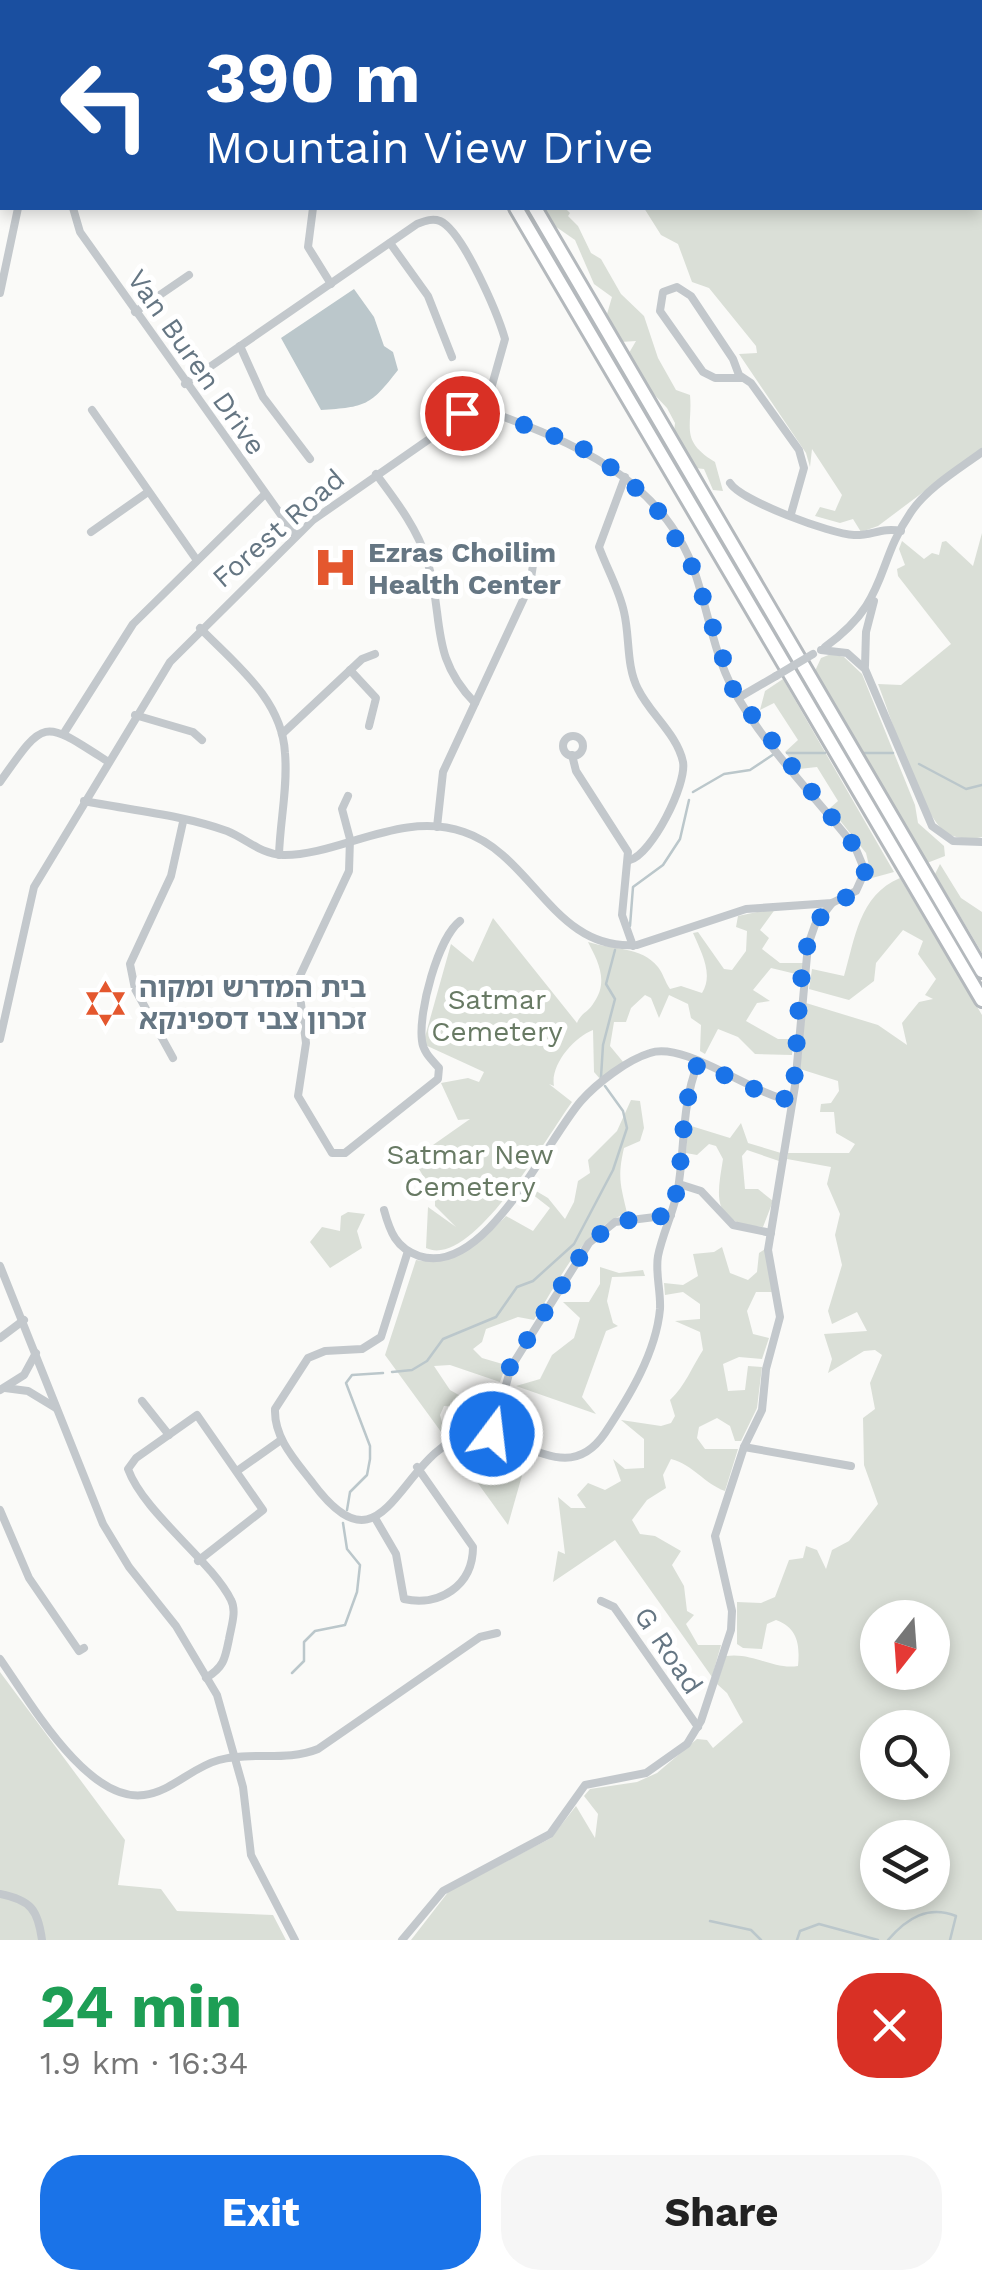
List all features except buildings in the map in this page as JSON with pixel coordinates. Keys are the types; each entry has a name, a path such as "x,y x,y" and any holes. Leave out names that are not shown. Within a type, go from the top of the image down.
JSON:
{"highway":[{"path":"517,210 982,1000"},
{"path":"536,210 982,971"}],"street":[{"path":"0,293 18,210"},
{"name":"Van Buren Drive","path":"73,210 80,232 263,496 296,536"},
{"path":"313,210 306,242 331,284"},
{"path":"185,384 390,243 432,220 445,224 462,247 506,339 484,410 576,444 625,477 661,514 687,553 738,698 863,859 862,884 832,903 815,925 808,945 792,1100 770,1233 769,1264 780,1316 766,1369 762,1410 744,1447 715,1536 733,1620 698,1727 676,1754 646,1773 586,1785 550,1834 443,1891 402,1940"},
{"path":"390,243 428,296 452,357"},
{"path":"135,312 189,275"},
{"path":"743,378 715,378 700,369 659,308 663,292 678,287 691,296 743,378 802,454 804,473 791,514"},
{"path":"240,346 263,398 310,460"},
{"path":"92,410 196,559"},
{"name":"Forest Road","path":"0,1039 34,887 170,662 296,536 462,413 484,410"},
{"path":"865,669 866,632 901,531 918,502 982,452"},
{"path":"376,474 420,542 434,590 442,658 475,703"},
{"path":"625,477 600,547 624,610 638,691 677,747 683,766 680,787 654,841 644,854 630,860"},
{"path":"730,482 744,497 855,536 883,527 901,531"},
{"path":"91,532 148,492"},
{"path":"64,733 133,624 263,496"},
{"path":"437,827 443,772 530,585 533,565"},
{"path":"738,698 817,652 853,623 877,592"},
{"path":"200,628 269,702 282,734 286,768 279,854"},
{"path":"817,652 848,653 865,669 929,821 954,841 982,842"},
{"path":"282,734 350,670 375,654"},
{"path":"350,670 376,698 369,726"},
{"path":"135,716 193,732 202,740"},
{"path":"0,782 32,737 53,730 107,761"},
{"path":"572,756 576,771 621,836 630,860 622,915 633,946"},
{"path":"348,796 342,808 350,839 349,872 298,980 306,1042 298,1096 332,1154 345,1153 438,1078 439,1068 422,1044 422,1026 442,941 460,920"},
{"path":"84,800 224,830 258,849 279,854 437,827 459,830 490,845 579,932 605,944 633,946 746,909 832,903"},
{"path":"173,1058 135,989 130,964 171,876 182,822"},
{"path":"384,1210 391,1234 408,1251 443,1258 476,1241 517,1192 580,1102 641,1057 668,1051 770,1096 792,1100"},
{"path":"408,1251 381,1337 362,1349 313,1355 281,1394 274,1418 281,1440 338,1515 360,1521 375,1518 392,1506 417,1467 450,1443 474,1433 492,1434 557,1457 586,1450 603,1436 654,1342 660,1302 658,1259 679,1184 683,1108 698,1063"},
{"path":"679,1184 702,1191 733,1225 770,1233"},
{"path":"492,1434 510,1367 588,1244 615,1222 671,1215"},
{"path":"0,1266 115,1546 166,1612 226,1718 252,1855 295,1940"},
{"path":"0,1296 10,1290"},
{"path":"0,1338 24,1320"},
{"path":"2,1389 29,1370 36,1353"},
{"path":"2,1389 28,1391 56,1408"},
{"path":"142,1401 168,1435"},
{"path":"198,1561 262,1512 197,1414 136,1458 128,1469 198,1561 233,1606 224,1662 206,1678"},
{"path":"237,1470 281,1440"},
{"path":"744,1447 851,1466"},
{"path":"375,1518 396,1554 404,1599 452,1595 474,1551 417,1467"},
{"path":"0,1510 34,1587 79,1651 84,1648"},
{"name":"G Road","path":"602,1601 614,1608 698,1727"},
{"path":"0,1659 80,1768 118,1792 148,1795 199,1767 236,1756 296,1756 318,1750 480,1637 498,1633"},
{"path":"0,1894 32,1905 39,1915 42,1940"}],"green space":[{"path":"544,210 570,213 568,216 578,226 591,253 601,259 621,294 644,316 658,358 676,390 690,395 692,440 715,462 723,491 713,490 704,469 695,468 674,432 675,423 667,408 649,389 629,353 636,341 621,342 607,314 612,297 594,284 575,240 552,224"},
{"path":"645,210 982,210 982,448 878,526 861,532 853,519 840,523 815,516 820,507 835,511 842,495 812,449 810,467 806,453 739,354 757,353 756,346 709,288 692,282 678,244 661,235"},
{"path":"982,533 982,837 967,839 944,831 925,804 878,684 901,685 951,644 898,576 897,569 905,565 899,549 902,541 924,559 932,553 939,555 942,542 946,541 973,566"},
{"path":"831,654 844,657 862,674 915,805 918,823 944,846 945,856 927,863 815,671 821,658"},
{"path":"783,679 894,872 872,878 866,853 830,808 838,801 817,767 799,769 785,752 798,740 774,703 760,710 765,691"},
{"path":"940,864 961,898 982,912 982,953 935,874"},
{"path":"900,878 982,1015 982,1940 411,1940 449,1891 551,1838 576,1806 595,1838 598,1814 584,1796 590,1789 637,1782 657,1773 697,1739 707,1740 713,1748 743,1722 727,1693 717,1684 726,1656 745,1656 789,1667 798,1666 799,1651 793,1633 776,1620 767,1624 762,1649 737,1644 737,1602 761,1603 775,1597 789,1560 803,1558 806,1546 817,1550 826,1569 832,1550 849,1541 878,1504 864,1465 863,1418 875,1409 870,1383 882,1355 875,1350 864,1351 828,1373 832,1359 824,1334 867,1331 857,1312 832,1324 828,1311 842,1265 835,1235 840,1214 827,1184 831,1167 787,1159 788,1153 849,1153 855,1144 836,1133 834,1112 820,1112 821,1104 831,1103 839,1091 838,1081 800,1069 806,1003 878,1025 907,1045 902,1023 919,1002 933,999 925,995 936,979 918,954 923,941 903,930 876,963 874,981 849,1000 809,989 812,969 844,976 861,920 876,895"},
{"path":"776,908 760,930 769,938 762,949 780,963 803,963 800,975 771,968 753,990 770,1001 757,1003 746,1021 778,1039 793,1039 792,1055 755,1054 738,1037 718,1029 705,1054 700,1051 701,1025 691,1018 688,1004 669,995 659,1018 651,998 645,995 631,1008 626,1022 614,1022 610,1046 624,1063 601,1080 594,1072 593,1030 571,1045 556,1069 554,1086 549,1084 572,1102 526,1170 485,1221 464,1240 444,1250 426,1248 428,1207 456,1227 435,1206 435,1196 413,1159 470,1119 458,1120 441,1083 468,1078 479,1082 484,1072 423,1044 451,944 473,962 493,918 577,1023 601,987 600,971 588,942 643,955 658,967 670,989 681,986 702,993 707,971 693,933 698,932 724,969 732,970 746,951 747,931 736,927 738,916"},
{"path":"631,1100 640,1101 644,1128 640,1141 624,1148 622,1158 621,1182 627,1213 584,1244 534,1320 518,1317 486,1329 482,1342 473,1349 482,1358 506,1365 500,1382 450,1365 434,1366 450,1390 492,1414 487,1428 479,1429 467,1408 444,1406 440,1415 447,1440 385,1355 416,1260 443,1260 466,1251 506,1216 533,1231 550,1208 532,1194 531,1188 548,1198 565,1219 574,1202 578,1181 590,1173 588,1160 617,1131"},
{"path":"741,1123 748,1143 781,1153 779,1161 747,1150 742,1156 745,1189 758,1189 773,1201 763,1227 746,1225 725,1214 719,1196 723,1159 716,1146 709,1144 697,1155 686,1153 688,1125 730,1138"},
{"path":"348,1212 365,1214 357,1231 362,1248 330,1268 310,1242 322,1227 340,1231 341,1216"},
{"path":"722,1247 730,1273 748,1280 757,1272 759,1253 765,1249 772,1292 756,1292 747,1311 753,1334 769,1338 762,1359 739,1357 723,1364 728,1391 745,1390 748,1366 762,1367 757,1408 741,1441 735,1441 730,1426 717,1418 699,1427 697,1438 705,1449 738,1449 725,1491 671,1459 663,1475 666,1488 647,1500 632,1520 640,1534 655,1536 681,1551 672,1565 684,1586 687,1611 694,1615 686,1624 698,1645 721,1645 712,1677 615,1540 553,1582 558,1551 565,1554 558,1497 571,1508 586,1508 577,1495 588,1483 605,1490 621,1481 613,1459 625,1469 644,1468 644,1439 621,1420 661,1426 671,1423 675,1416 670,1400 703,1350 700,1332 675,1321 700,1319 700,1304 683,1292 665,1295 664,1283 683,1285 698,1276 693,1254"},
{"path":"600,1267 619,1273 643,1270 645,1276 612,1277 607,1301 613,1323 618,1326 606,1331 582,1397 596,1414 516,1386 540,1379 552,1355 574,1338 580,1318 563,1302 589,1302 600,1284"},
{"path":"517,1459 523,1472 508,1525 464,1464 506,1476"},
{"path":"0,1672 125,1840 118,1885 161,1889 177,1911 273,1915 286,1940 0,1940"}],"shaded area":[{"path":"354,289 374,317 398,370 366,402 321,410 281,338"}],"waterway":[{"path":"787,753 825,753"},
{"path":"864,753 893,753"},
{"path":"693,792 724,774 750,770 774,754"},
{"path":"919,764 966,789 982,785"},
{"path":"630,926 633,887 663,865 680,839 689,800"},
{"path":"601,1077 603,1045 615,999 606,984 615,950"},
{"path":"392,1372 412,1370 427,1361 443,1339 496,1317 517,1287 533,1281 574,1244 613,1170 627,1128 623,1111 605,1086"},
{"path":"347,1510 350,1492 367,1475 370,1446 346,1383 352,1375 383,1373"},
{"path":"292,1673 304,1661 304,1642 315,1631 345,1625 357,1592 360,1565 347,1549 343,1523"},
{"path":"888,1940 910,1920 936,1912 956,1916 950,1940"},
{"path":"710,1921 751,1930 761,1940"},
{"path":"797,1940 800,1931 819,1924 878,1940"}],"place":[{"name":"Ezras Choilim Health Center","path":"335,568"},
{"name":"בית המדרש ומקוה זכרון צבי דספינקא","path":"106,1003"}],"route":[{"path":"462,413 484,410 576,444 625,477 661,514 680,540 694,570 734,692 855,847 865,871 859,888 832,903 812,929 792,1100 770,1096 698,1063 683,1108 680,1180 671,1215 642,1215 615,1222 588,1244 510,1367 492,1434"}],"park label":[{"name":"Satmar Cemetery","path":"497,1015"},
{"name":"Satmar New Cemetery","path":"470,1170"}]}
